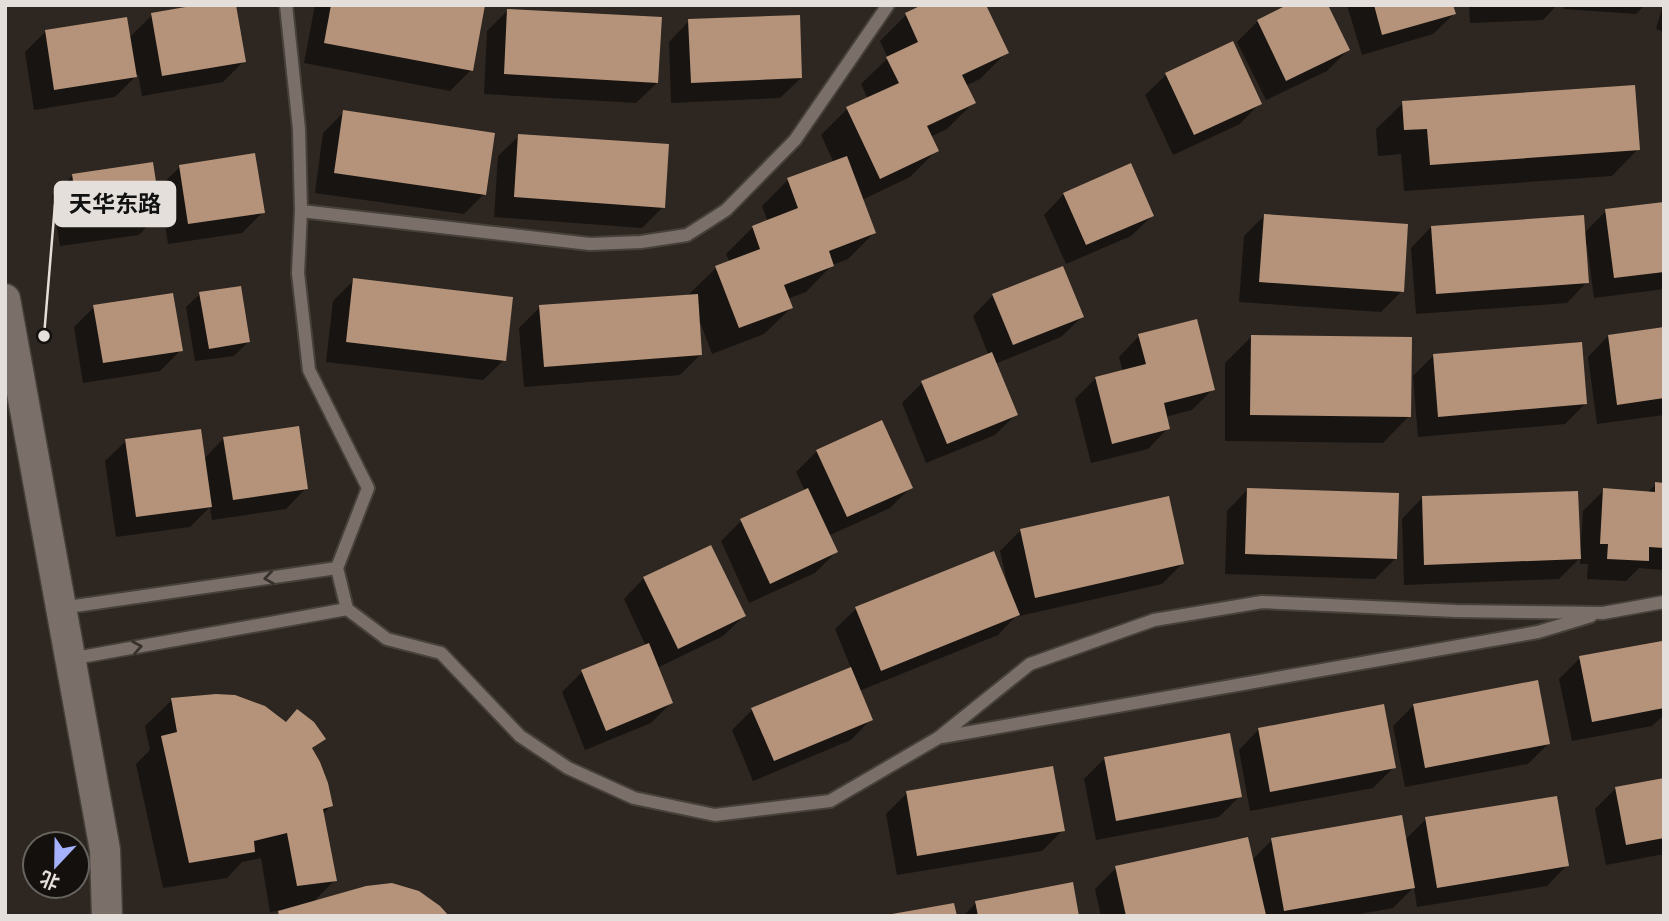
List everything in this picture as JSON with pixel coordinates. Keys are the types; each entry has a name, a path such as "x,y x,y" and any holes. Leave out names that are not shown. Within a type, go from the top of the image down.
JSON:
{"street":[{"path":"5,299 105,850 107,916"},
{"path":"105,850 128,916"}],"lane":[{"path":"286,5 299,129 301,211 298,273 309,370 368,488 337,568 347,610 387,639 441,653 520,736 568,768 634,798 715,815 830,801 938,738 1030,664 1154,620 1262,603 1456,611 1603,613"},
{"path":"301,211 590,244 641,242 687,235 726,209 795,140 888,5"},
{"path":"61,608 337,568"},
{"path":"938,738 1538,632 1603,613 1664,602"},
{"path":"70,659 347,610"}],"building":[{"path":"197,5 236,5 246,62 162,76 151,13"},
{"path":"331,5 485,5 473,71 324,43"},
{"path":"922,5 986,5 1009,53 962,75 976,103 927,126 939,151 880,179 846,107 899,83 886,57 918,42 905,13"},
{"path":"1287,5 1328,5 1350,50 1286,81 1257,20"},
{"path":"1374,5 1453,5 1456,14 1382,35"},
{"path":"507,9 662,17 658,83 504,74"},
{"path":"800,15 802,78 691,83 688,19"},
{"path":"127,17 137,77 54,90 45,30"},
{"path":"1233,41 1262,104 1194,135 1165,73"},
{"path":"1635,85 1640,150 1430,165 1427,129 1404,130 1402,101"},
{"path":"343,110 495,133 486,195 334,173"},
{"path":"518,134 669,144 665,208 514,197"},
{"path":"255,153 265,213 188,224 179,165"},
{"path":"847,156 876,233 829,251 834,266 784,285 793,308 739,328 715,266 760,249 752,226 798,208 787,178"},
{"path":"153,162 161,215 80,227 72,174"},
{"path":"1131,163 1154,216 1086,245 1063,193"},
{"path":"1664,202 1664,272 1614,278 1605,209"},
{"path":"1264,214 1408,224 1404,292 1259,282"},
{"path":"1584,215 1589,283 1436,294 1431,226"},
{"path":"1063,266 1084,317 1013,345 992,294"},
{"path":"353,278 513,297 506,361 346,342"},
{"path":"241,286 250,342 209,349 199,292"},
{"path":"173,293 183,351 103,363 93,305"},
{"path":"698,294 702,355 544,367 539,305"},
{"path":"1197,319 1215,390 1164,403 1170,429 1112,444 1095,377 1146,364 1138,334"},
{"path":"1664,327 1664,398 1617,405 1608,335"},
{"path":"1251,335 1412,337 1411,417 1250,415"},
{"path":"1582,342 1587,404 1438,417 1433,354"},
{"path":"992,352 1018,415 947,444 921,381"},
{"path":"882,420 913,488 847,517 816,450"},
{"path":"299,426 308,489 233,500 223,437"},
{"path":"201,429 212,507 136,517 125,439"},
{"path":"1655,482 1664,483 1664,548 1649,547 1649,561 1607,559 1608,544 1600,544 1603,488 1655,492"},
{"path":"808,488 838,552 770,584 740,519"},
{"path":"1247,488 1399,493 1397,559 1245,554"},
{"path":"1578,491 1581,559 1424,565 1422,496"},
{"path":"1169,496 1184,564 1035,598 1020,529"},
{"path":"711,545 746,616 678,649 643,577"},
{"path":"994,551 1020,615 881,671 855,607"},
{"path":"1662,641 1664,708 1592,722 1579,656"},
{"path":"649,643 673,703 606,731 581,670"},
{"path":"851,667 873,720 774,761 751,708"},
{"path":"1538,680 1550,744 1425,768 1413,704"},
{"path":"235,695 265,706 286,722 297,709 314,722 326,739 312,748 328,783 333,806 323,809 337,881 297,886 287,833 254,841 255,852 189,863 161,736 177,732 171,698"},
{"path":"1384,704 1396,768 1270,792 1258,728"},
{"path":"1230,733 1242,797 1116,821 1104,757"},
{"path":"1053,766 1065,831 917,856 906,791"},
{"path":"1664,778 1664,838 1626,845 1615,787"},
{"path":"1557,796 1569,866 1437,888 1425,817"},
{"path":"1402,815 1415,888 1284,911 1271,838"},
{"path":"1248,837 1266,915 1126,916 1115,866"},
{"path":"1073,882 1079,916 978,916 975,901"},
{"path":"392,883 419,891 449,916 279,916 278,911 366,886"},
{"path":"954,903 957,916 892,916 892,914"}],"place":[{"name":"天华东路","path":"44,336"}]}
